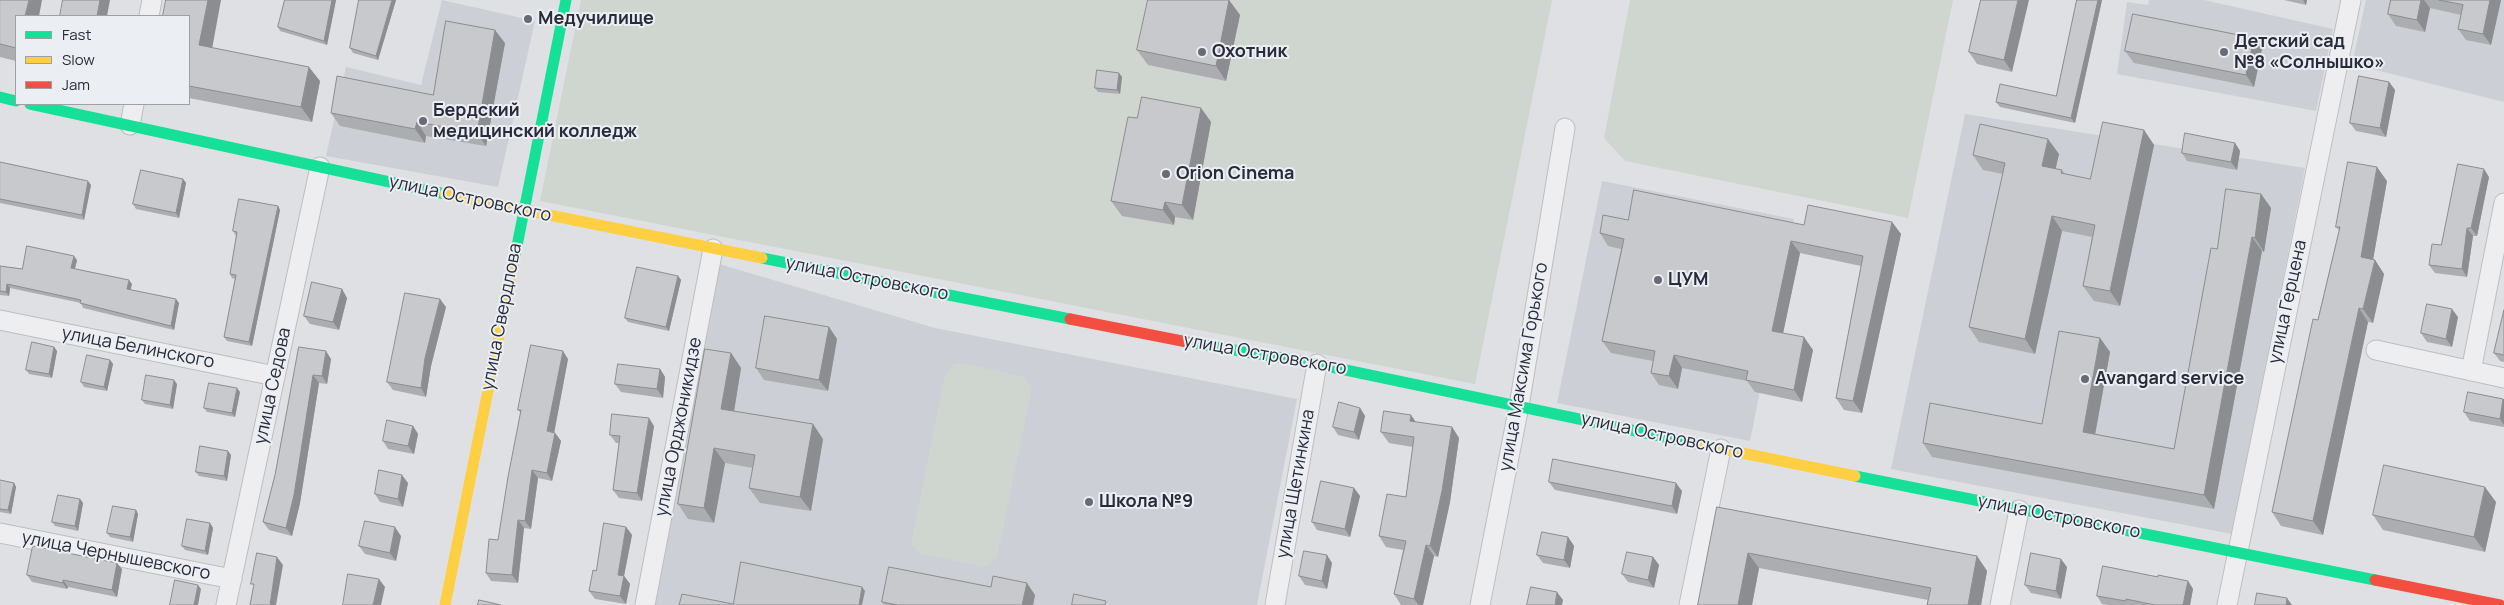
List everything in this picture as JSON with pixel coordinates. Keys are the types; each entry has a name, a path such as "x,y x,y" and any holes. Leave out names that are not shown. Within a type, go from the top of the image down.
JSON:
{"street":[{"path":"149,15 152,0"},
{"name":"улица Свердлова","path":"444,605 566,0"},
{"name":"улица Герцена","path":"2227,605 2351,0"},
{"path":"0,97 15,101"},
{"name":"улица Островского","path":"35,105 524,211 1215,347 1316,364 2019,510 2500,605"},
{"path":"130,126 134,105"},
{"name":"улица Максима Горького","path":"1480,605 1519,406 1565,128"},
{"name":"улица Седова","path":"226,605 320,167"},
{"path":"2472,371 2504,203"},
{"name":"улица Орджоникидзе","path":"645,605 713,249"},
{"name":"улица Белинского","path":"0,320 275,376"},
{"path":"2376,350 2504,378"},
{"name":"улица Щетинкина","path":"1275,605 1316,364"},
{"path":"1689,605 1721,449"},
{"path":"2000,605 2019,510"},
{"name":"улица Чернышевского","path":"0,533 232,579"}],"shaded area":[{"name":"Бердский медицинский колледж","path":"442,0 535,21 498,187 326,156 346,67 421,85"},
{"path":"581,0 1552,0 1475,384 540,201"},
{"path":"1630,0 1953,0 1908,218 1625,161 1604,138"},
{"name":"Детский сад №8 «Солнышко»","path":"2149,0 2204,0 2333,29 2316,111 2117,74 2127,2 2148,5"},
{"path":"2366,0 2504,0 2504,102 2352,64"},
{"path":"1965,114 2305,168 2232,534 1891,469"},
{"path":"1602,181 1794,219 1750,441 1557,403"},
{"path":"709,261 935,328 1297,399 1257,605 643,605"},
{"path":"963,363 1024,377 1032,388 997,558 987,567 920,554 911,544 945,374 954,364"}],"building":[{"path":"0,0 29,0 25,15 15,15 15,48 0,44"},
{"path":"63,0 100,0 97,15 60,15"},
{"path":"166,0 208,0 199,45 309,67 301,107 190,86 190,15 163,15"},
{"path":"285,0 332,0 324,41 278,27"},
{"path":"359,0 392,0 376,56 350,48"},
{"path":"1148,0 1229,0 1216,66 1137,50"},
{"path":"1981,0 2018,0 2004,60 1969,52"},
{"path":"2077,0 2098,0 2071,118 1996,102 2000,84 2056,96"},
{"path":"2391,0 2421,0 2417,20 2388,14"},
{"path":"2439,0 2490,0 2483,34 2458,29 2463,5"},
{"path":"2133,14 2254,38 2246,75 2125,51"},
{"path":"446,21 495,30 477,133 417,122 415,129 331,113 337,76 433,95"},
{"path":"1097,70 1119,73 1117,90 1095,88"},
{"path":"2359,76 2389,82 2380,128 2350,123"},
{"name":"Orion Cinema","path":"1142,97 1201,108 1182,205 1165,202 1163,210 1111,201 1128,117 1137,118"},
{"path":"2103,122 2144,130 2110,291 2083,286 2095,225 2052,216 2025,339 1969,327 2005,163 1973,155 1980,124 2048,139 2042,166 2062,170 2061,173 2090,179"},
{"path":"2185,133 2235,143 2231,162 2182,153"},
{"path":"0,162 88,181 82,215 0,199"},
{"path":"2348,162 2377,167 2361,257 2375,260 2363,309 2359,308 2313,521 2272,512 2313,319 2318,320 2340,227 2336,227"},
{"path":"2458,164 2484,169 2471,228 2467,228 2462,269 2429,265 2432,244 2441,245"},
{"path":"141,170 183,179 176,213 133,204"},
{"path":"2226,189 2261,194 2255,238 2252,237 2204,495 1923,443 1930,403 2042,424 2059,331 2100,338 2083,432 2174,449 2211,248 2217,249"},
{"path":"1634,190 1804,225 1808,205 1892,222 1853,401 1836,398 1863,256 1791,241 1772,331 1804,337 1794,390 1746,380 1748,371 1674,355 1669,376 1651,373 1655,351 1602,341 1624,239 1600,233 1603,215 1628,220"},
{"path":"239,199 278,206 249,342 224,337 236,275 230,274 237,232 233,231"},
{"path":"27,246 74,256 71,268 129,280 127,289 176,299 171,326 80,303 81,300 7,284 6,292 0,291 0,266 22,269"},
{"path":"637,267 678,276 666,327 625,318"},
{"path":"312,282 342,289 333,322 304,316"},
{"path":"405,293 440,299 425,358 421,388 387,382"},
{"path":"2427,304 2452,309 2446,339 2421,333"},
{"path":"2504,310 2504,355 2494,353"},
{"path":"765,316 829,327 819,380 756,368"},
{"path":"32,342 54,347 49,374 26,370"},
{"path":"531,345 563,351 547,431 555,433 547,473 532,470 525,521 518,520 512,575 486,573 489,539 498,540 521,410 518,410"},
{"path":"299,347 326,351 322,376 313,375 294,495 286,528 263,522 275,475"},
{"path":"705,349 731,353 721,409 813,424 800,497 749,488 755,455 714,448 704,508 678,504"},
{"path":"87,355 110,360 104,387 81,382"},
{"path":"618,364 660,369 657,389 615,384"},
{"path":"146,375 174,380 170,405 142,400"},
{"path":"209,383 237,388 232,413 204,408"},
{"path":"2468,392 2503,399 2500,419 2464,412"},
{"path":"1339,402 1360,408 1354,432 1333,427"},
{"path":"1384,411 1411,415 1410,421 1452,427 1442,491 1430,546 1426,545 1414,599 1394,594 1406,541 1379,536 1387,494 1406,497 1414,437 1381,432"},
{"path":"612,414 649,418 637,493 613,490 620,436 610,435"},
{"path":"387,420 413,426 408,446 383,441"},
{"path":"200,446 228,451 224,476 196,472"},
{"path":"1553,459 1676,483 1672,506 1549,482"},
{"path":"2384,465 2485,487 2474,537 2373,515"},
{"path":"379,470 402,475 398,499 375,494"},
{"path":"0,480 14,483 8,510 0,509"},
{"path":"1321,481 1354,488 1345,529 1312,522"},
{"path":"58,495 80,499 75,526 52,522"},
{"path":"113,506 136,510 130,537 107,533"},
{"path":"1717,507 1977,556 1968,605 1927,605 1931,588 1748,553 1738,605 1698,605"},
{"path":"187,519 210,523 205,551 182,546"},
{"path":"365,521 395,527 390,553 359,546"},
{"path":"604,523 626,527 618,575 624,576 620,596 589,591 593,570 596,571"},
{"path":"1542,532 1568,537 1564,560 1537,555"},
{"path":"33,546 117,563 112,590 63,580 63,583 27,575"},
{"path":"1304,551 1327,555 1322,581 1299,576"},
{"path":"1627,552 1653,557 1648,580 1622,574"},
{"path":"257,553 277,557 270,605 250,605 254,584 251,584"},
{"path":"2031,553 2061,559 2056,591 2025,585"},
{"path":"741,562 862,587 859,605 679,605 682,594 733,604"},
{"path":"2103,566 2188,581 2183,605 2155,605 2097,596"},
{"path":"889,567 991,587 993,576 1027,583 1022,605 898,605 882,602"},
{"path":"348,574 379,579 373,605 343,605"},
{"path":"175,580 198,585 194,605 170,605"},
{"path":"1531,587 1557,592 1555,605 1527,605"},
{"path":"2257,593 2287,598 2286,605 2255,605"},
{"path":"1074,594 1106,601 1105,605 1072,605"},
{"path":"479,600 501,605 478,605"}],"traffic: fast":[{"path":"513,266 566,0"},
{"path":"0,97 15,101"},
{"path":"35,105 445,194"},
{"path":"762,258 1070,319"},
{"path":"1187,342 1317,364 1698,444"},
{"path":"1855,476 2375,580"}],"traffic: slow":[{"path":"445,194 762,258"},
{"path":"445,605 513,266"},
{"path":"1698,444 1855,476"}],"traffic: jam":[{"path":"1070,319 1187,342"},
{"path":"2375,580 2500,605"}],"place":[{"name":"Медучилище","path":"528,19"},
{"name":"Охотник","path":"1202,52"},
{"name":"Детский сад №8 «Солнышко»","path":"2224,52"},
{"name":"Бердский медицинский колледж","path":"423,121"},
{"name":"Orion Cinema","path":"1166,174"},
{"name":"ЦУМ","path":"1658,280"},
{"name":"Avangard service","path":"2085,379"},
{"name":"Школа №9","path":"1089,502"}]}
